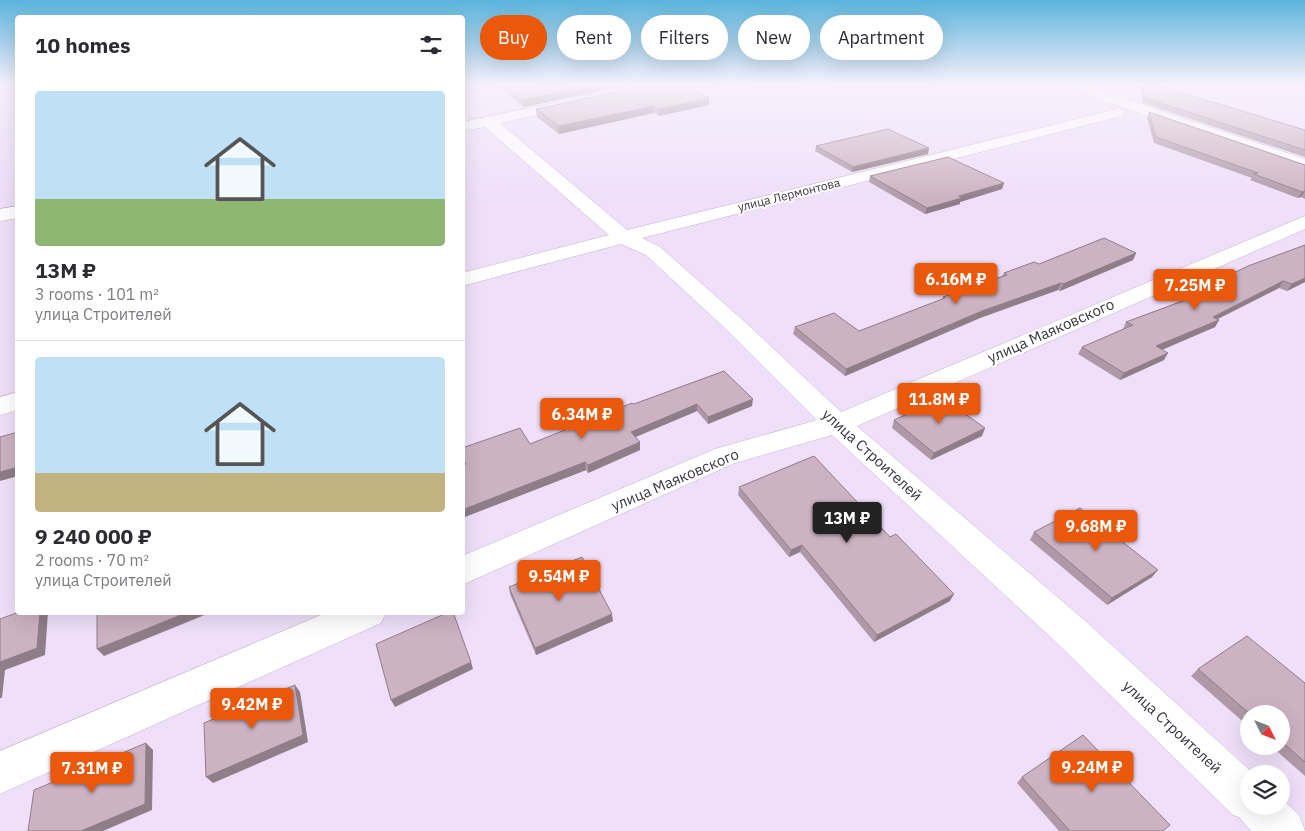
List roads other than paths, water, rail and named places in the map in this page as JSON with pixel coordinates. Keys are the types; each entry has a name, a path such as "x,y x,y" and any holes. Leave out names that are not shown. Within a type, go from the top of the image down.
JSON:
{"street":[{"name":"улица Строителей","path":"476,124 623,237 653,251 837,424 1070,631 1240,791"},
{"name":"улица Лермонтова","path":"465,279 623,237 1074,124"},
{"path":"1185,124 1305,165"},
{"path":"0,215 15,212"},
{"name":"улица Маяковского","path":"465,570 726,456 837,424 1305,222"},
{"path":"0,406 15,402"},
{"path":"0,773 361,615"},
{"path":"1266,815 1283,831"}]}
